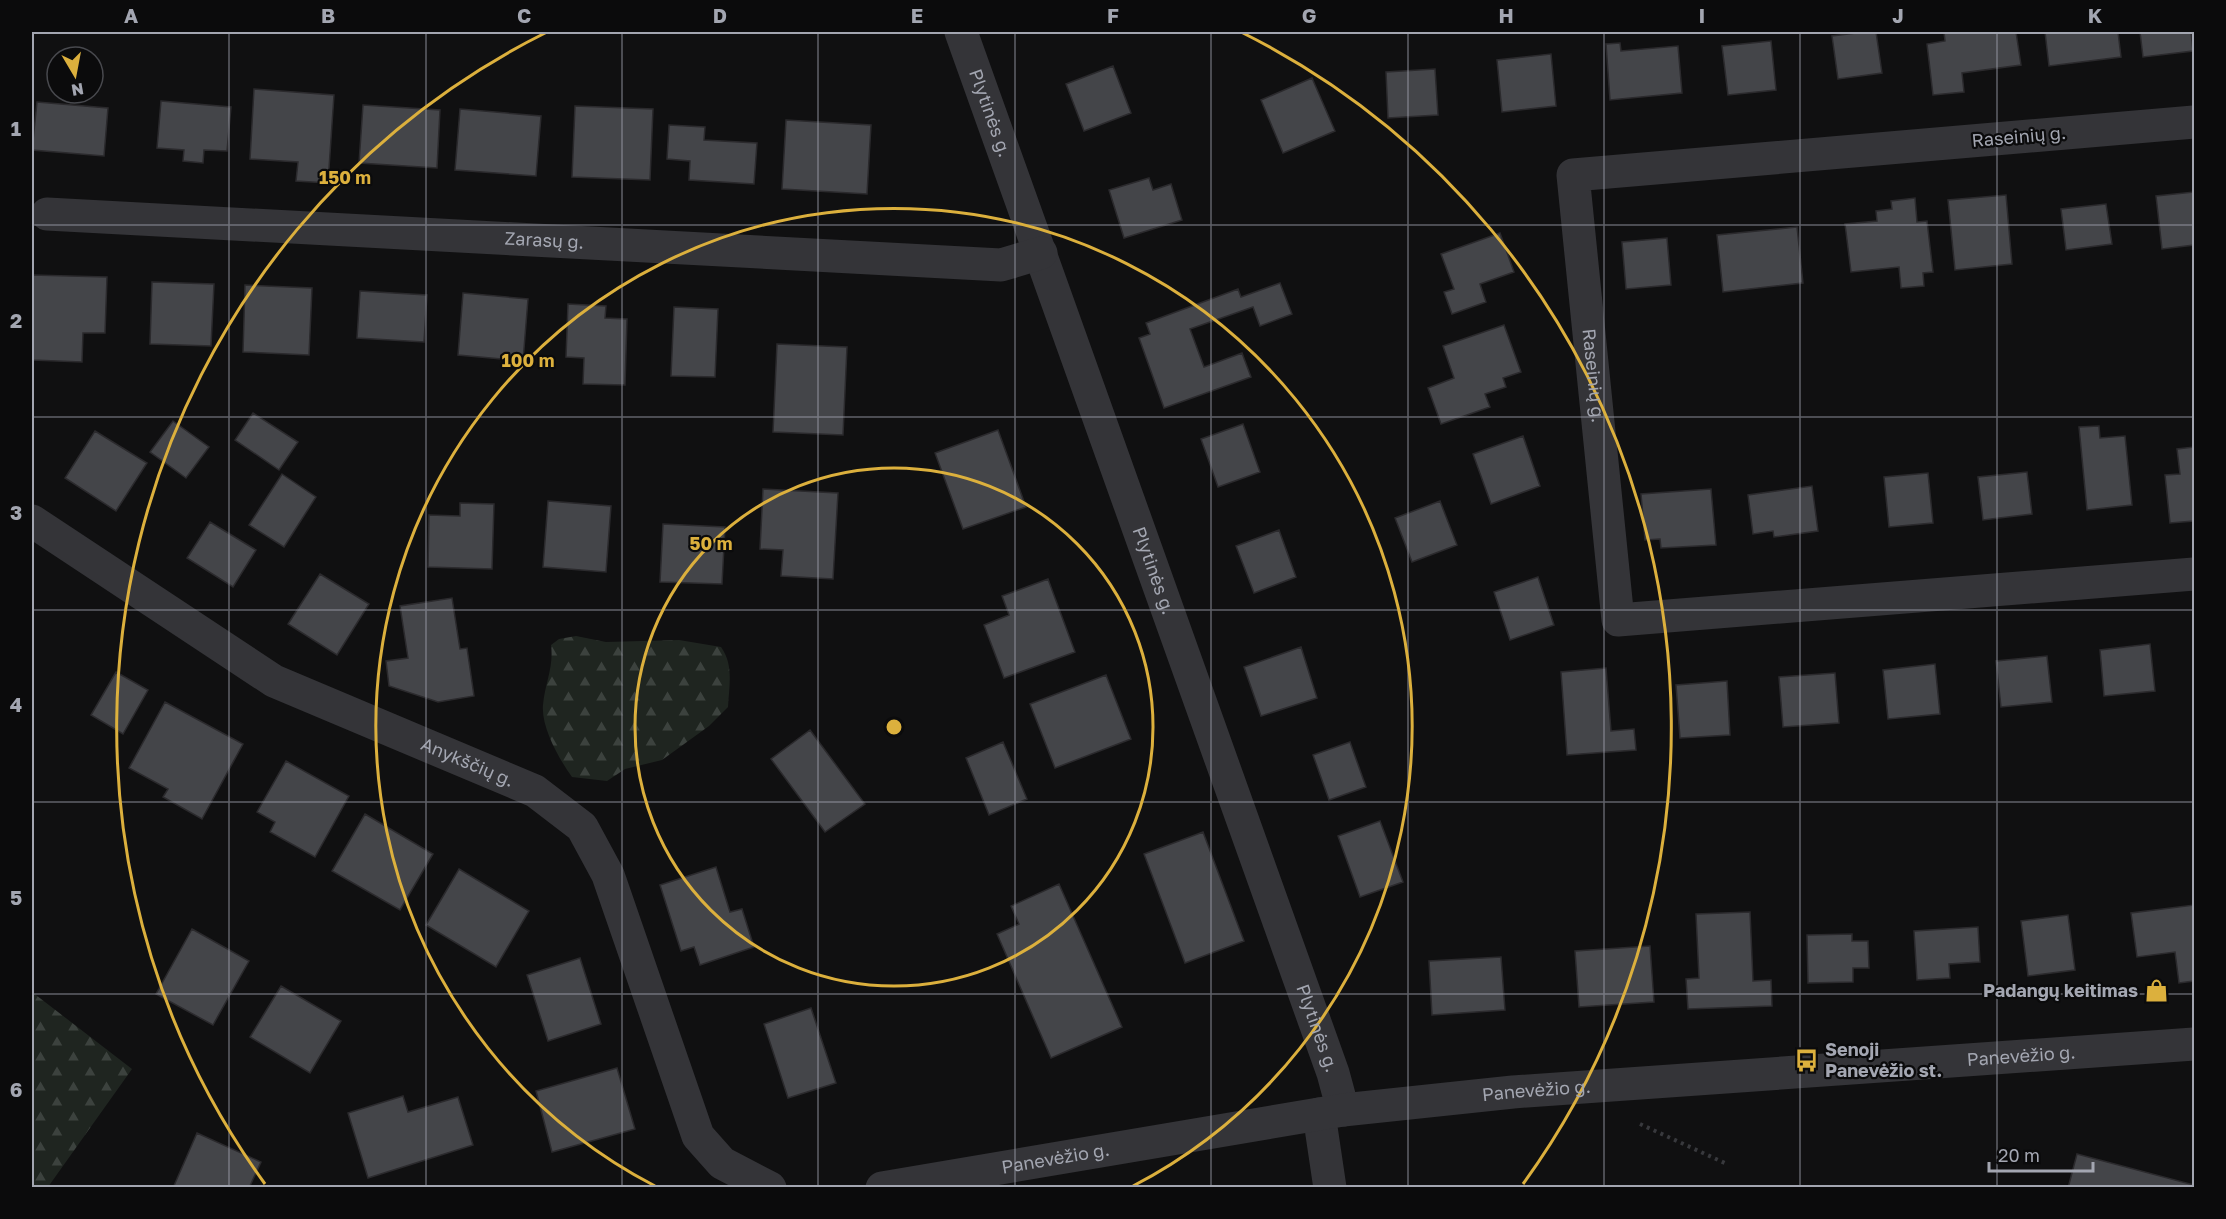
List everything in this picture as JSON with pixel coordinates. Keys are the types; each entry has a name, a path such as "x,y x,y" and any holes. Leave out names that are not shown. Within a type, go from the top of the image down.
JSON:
{"street":[{"name":"Plytinės g.","path":"961,32 1333,1072 1330,1188"},
{"name":"Raseinių g.","path":"2194,122 1574,175 1618,620 2194,574"},
{"name":"Zarasų g.","path":"47,214 1001,265 1041,253"},
{"name":"Anykščių g.","path":"32,521 274,681 534,790 582,827 608,875 698,1136 722,1163 770,1188"},
{"name":"Panevėžio g.","path":"882,1188 1331,1112 1513,1092 2194,1044"}],"path":[{"path":"1640,1124 1727,1164"}],"green space":[{"path":"576,636 606,642 679,640 721,647 729,668 728,707 709,726 662,760 625,769 607,781 572,777 548,733 543,705 551,661 551,645 559,639"},
{"path":"32,992 132,1069 48,1187 32,1187"}],"building":[{"path":"1876,32 1882,73 1838,79 1832,36"},
{"path":"1944,32 2016,32 2021,65 1962,73 1964,92 1933,95 1927,44 1945,41"},
{"path":"2045,32 2118,32 2121,57 2049,66"},
{"path":"2140,32 2191,32 2193,51 2143,57"},
{"path":"1771,41 1776,90 1728,95 1722,46"},
{"path":"1620,43 1621,51 1678,46 1682,93 1610,100 1606,44"},
{"path":"1551,54 1556,106 1502,112 1497,60"},
{"path":"1113,66 1131,113 1084,131 1066,84"},
{"path":"1435,69 1438,115 1388,118 1386,72"},
{"path":"1312,78 1335,131 1283,153 1261,100"},
{"path":"254,89 334,95 328,183 296,181 298,162 250,159"},
{"path":"161,101 231,107 227,151 204,150 203,163 183,161 184,150 157,148"},
{"path":"37,102 45,103 45,105 108,108 104,156 32,150"},
{"path":"363,105 440,110 437,168 359,163"},
{"path":"575,106 653,109 650,180 572,177"},
{"path":"460,109 541,116 536,176 455,170"},
{"path":"786,120 871,125 867,194 782,189"},
{"path":"669,125 705,127 704,140 757,143 754,184 689,180 690,161 667,159"},
{"path":"1149,178 1153,190 1171,184 1182,220 1124,238 1109,190"},
{"path":"2194,192 2194,245 2162,249 2156,196"},
{"path":"2006,195 2012,264 1955,270 1948,200"},
{"path":"1915,198 1917,222 1927,221 1933,272 1923,273 1924,286 1901,288 1899,267 1851,272 1845,224 1877,221 1876,211 1892,209 1891,201"},
{"path":"2106,204 2112,244 2066,250 2061,209"},
{"path":"1797,227 1803,283 1723,292 1717,235"},
{"path":"1500,233 1514,272 1480,284 1486,302 1452,314 1444,292 1454,289 1441,254"},
{"path":"1667,238 1671,285 1626,289 1622,242"},
{"path":"32,275 107,277 105,333 83,333 82,362 32,360"},
{"path":"152,282 214,284 211,346 150,344"},
{"path":"1280,283 1292,314 1260,326 1253,307 1190,329 1204,367 1242,353 1251,377 1164,408 1139,338 1150,334 1146,323 1238,289 1241,297"},
{"path":"245,285 312,288 309,355 243,352"},
{"path":"360,291 427,295 424,342 357,338"},
{"path":"463,293 528,299 523,361 458,355"},
{"path":"568,304 606,306 605,318 627,319 625,385 583,384 584,358 566,357"},
{"path":"674,307 718,309 715,377 671,376"},
{"path":"1504,325 1521,372 1503,378 1506,387 1485,394 1490,407 1441,424 1428,388 1454,378 1443,346"},
{"path":"777,344 847,347 843,435 773,432"},
{"path":"253,413 298,442 279,470 235,440"},
{"path":"173,421 209,447 186,478 150,452"},
{"path":"1243,424 1260,472 1218,487 1201,439"},
{"path":"2099,426 2100,438 2125,436 2132,505 2087,510 2079,427"},
{"path":"998,430 1026,507 963,529 935,453"},
{"path":"95,431 147,463 116,511 65,478"},
{"path":"1523,436 1540,486 1491,504 1473,454"},
{"path":"2194,447 2194,521 2170,523 2165,475 2180,474 2177,449"},
{"path":"2027,472 2032,514 1983,520 1978,477"},
{"path":"1928,473 1933,523 1889,527 1884,477"},
{"path":"282,474 316,497 284,547 249,525"},
{"path":"1812,486 1818,531 1774,537 1773,531 1753,534 1748,495"},
{"path":"763,489 838,493 833,579 781,576 783,550 760,549"},
{"path":"1711,489 1716,545 1661,548 1660,539 1645,540 1641,494"},
{"path":"548,501 611,506 606,572 543,567"},
{"path":"1440,501 1457,545 1412,562 1395,518"},
{"path":"460,503 494,504 492,569 428,567 429,515 460,516"},
{"path":"210,522 256,550 233,587 187,558"},
{"path":"663,524 725,527 722,584 660,582"},
{"path":"1279,530 1296,577 1254,593 1236,546"},
{"path":"320,574 369,604 337,655 288,624"},
{"path":"1538,577 1554,625 1510,640 1494,592"},
{"path":"1048,579 1075,652 1004,678 984,625 1009,615 1002,596"},
{"path":"452,598 460,649 467,648 474,696 438,702 389,686 386,661 408,658 400,606"},
{"path":"2150,644 2155,691 2104,696 2100,650"},
{"path":"1301,647 1317,698 1261,716 1244,667"},
{"path":"2047,656 2052,702 2001,707 1996,661"},
{"path":"1935,664 1940,714 1888,719 1883,670"},
{"path":"1606,668 1611,731 1634,729 1636,750 1567,755 1561,672"},
{"path":"116,672 148,690 123,734 91,715"},
{"path":"1835,673 1839,723 1783,727 1779,677"},
{"path":"1106,675 1131,739 1055,768 1030,704"},
{"path":"1727,681 1730,735 1680,738 1676,685"},
{"path":"165,702 243,744 202,819 163,797 168,789 129,768"},
{"path":"810,730 865,804 825,832 771,759"},
{"path":"1003,742 1027,799 989,815 966,758"},
{"path":"1350,742 1366,787 1329,800 1313,755"},
{"path":"286,761 349,796 315,857 270,832 275,822 257,812"},
{"path":"365,814 433,854 400,910 332,871"},
{"path":"1380,821 1403,882 1360,897 1338,836"},
{"path":"1203,832 1244,941 1185,963 1144,854"},
{"path":"716,867 730,912 742,909 754,947 700,965 694,947 681,951 660,885"},
{"path":"459,869 529,911 496,967 426,925"},
{"path":"1059,884 1122,1027 1051,1058 997,934 1019,924 1011,906"},
{"path":"2194,905 2194,981 2179,983 2175,952 2137,957 2131,913"},
{"path":"1750,912 1753,981 1771,980 1772,1006 1688,1009 1686,979 1699,978 1696,914"},
{"path":"2068,915 2075,970 2028,976 2021,921"},
{"path":"1978,927 1980,962 1949,964 1950,978 1917,980 1914,931"},
{"path":"192,929 249,961 213,1025 156,994"},
{"path":"1852,934 1852,941 1868,941 1869,968 1853,968 1853,982 1808,983 1807,935"},
{"path":"1650,946 1654,1002 1579,1007 1575,951"},
{"path":"1501,957 1505,1010 1432,1015 1429,961"},
{"path":"580,958 601,1024 548,1041 527,975"},
{"path":"281,986 341,1021 310,1073 250,1037"},
{"path":"811,1008 836,1083 788,1098 764,1024"},
{"path":"617,1068 635,1129 552,1152 536,1091"},
{"path":"403,1096 408,1112 458,1097 473,1145 368,1178 348,1113"},
{"path":"197,1133 261,1162 249,1188 173,1188"},
{"path":"2077,1154 2194,1185 2194,1188 2068,1188"}],"place":[{"name":"Padangų keitimas","path":"2156,991"},
{"name":"Senoji Panevėžio st.","path":"1807,1060"}]}
